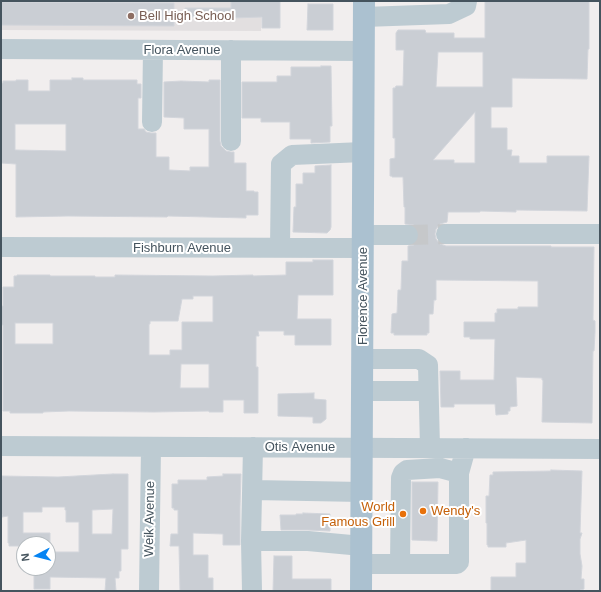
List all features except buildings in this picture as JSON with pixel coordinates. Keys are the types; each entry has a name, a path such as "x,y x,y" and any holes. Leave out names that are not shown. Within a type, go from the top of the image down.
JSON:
{"main road":[{"name":"Florence Avenue","path":"361,591 364,9"}],"street":[{"path":"364,9 449,14 466,6 467,1"},
{"name":"Flora Avenue","path":"1,49 364,51"},
{"path":"152,122 153,50"},
{"path":"231,50 231,141"},
{"path":"280,248 281,164 292,156 363,152"},
{"path":"446,234 600,234"},
{"name":"Fishburn Avenue","path":"1,247 280,248 363,242 408,235"},
{"path":"363,359 419,359 428,365 430,448"},
{"path":"362,391 428,391"},
{"name":"Otis Avenue","path":"1,446 600,449"},
{"name":"Weik Avenue","path":"149,591 151,446"},
{"path":"252,591 251,541 253,447"},
{"path":"251,541 308,541 400,564 457,564 459,562 460,473 466,448"},
{"path":"400,564 401,478 403,473 407,470 440,468 460,473"},
{"path":"253,490 362,492"}],"shaded area":[{"name":"Bell High School","path":"1,1 262,1 261,31 1,30"}],"tunnel":[{"path":"408,235 446,234"}],"place":[{"name":"Bell High School","path":"131,16"},
{"name":"Wendy's","path":"423,511"},
{"name":"World Famous Grill","path":"403,514"}]}
